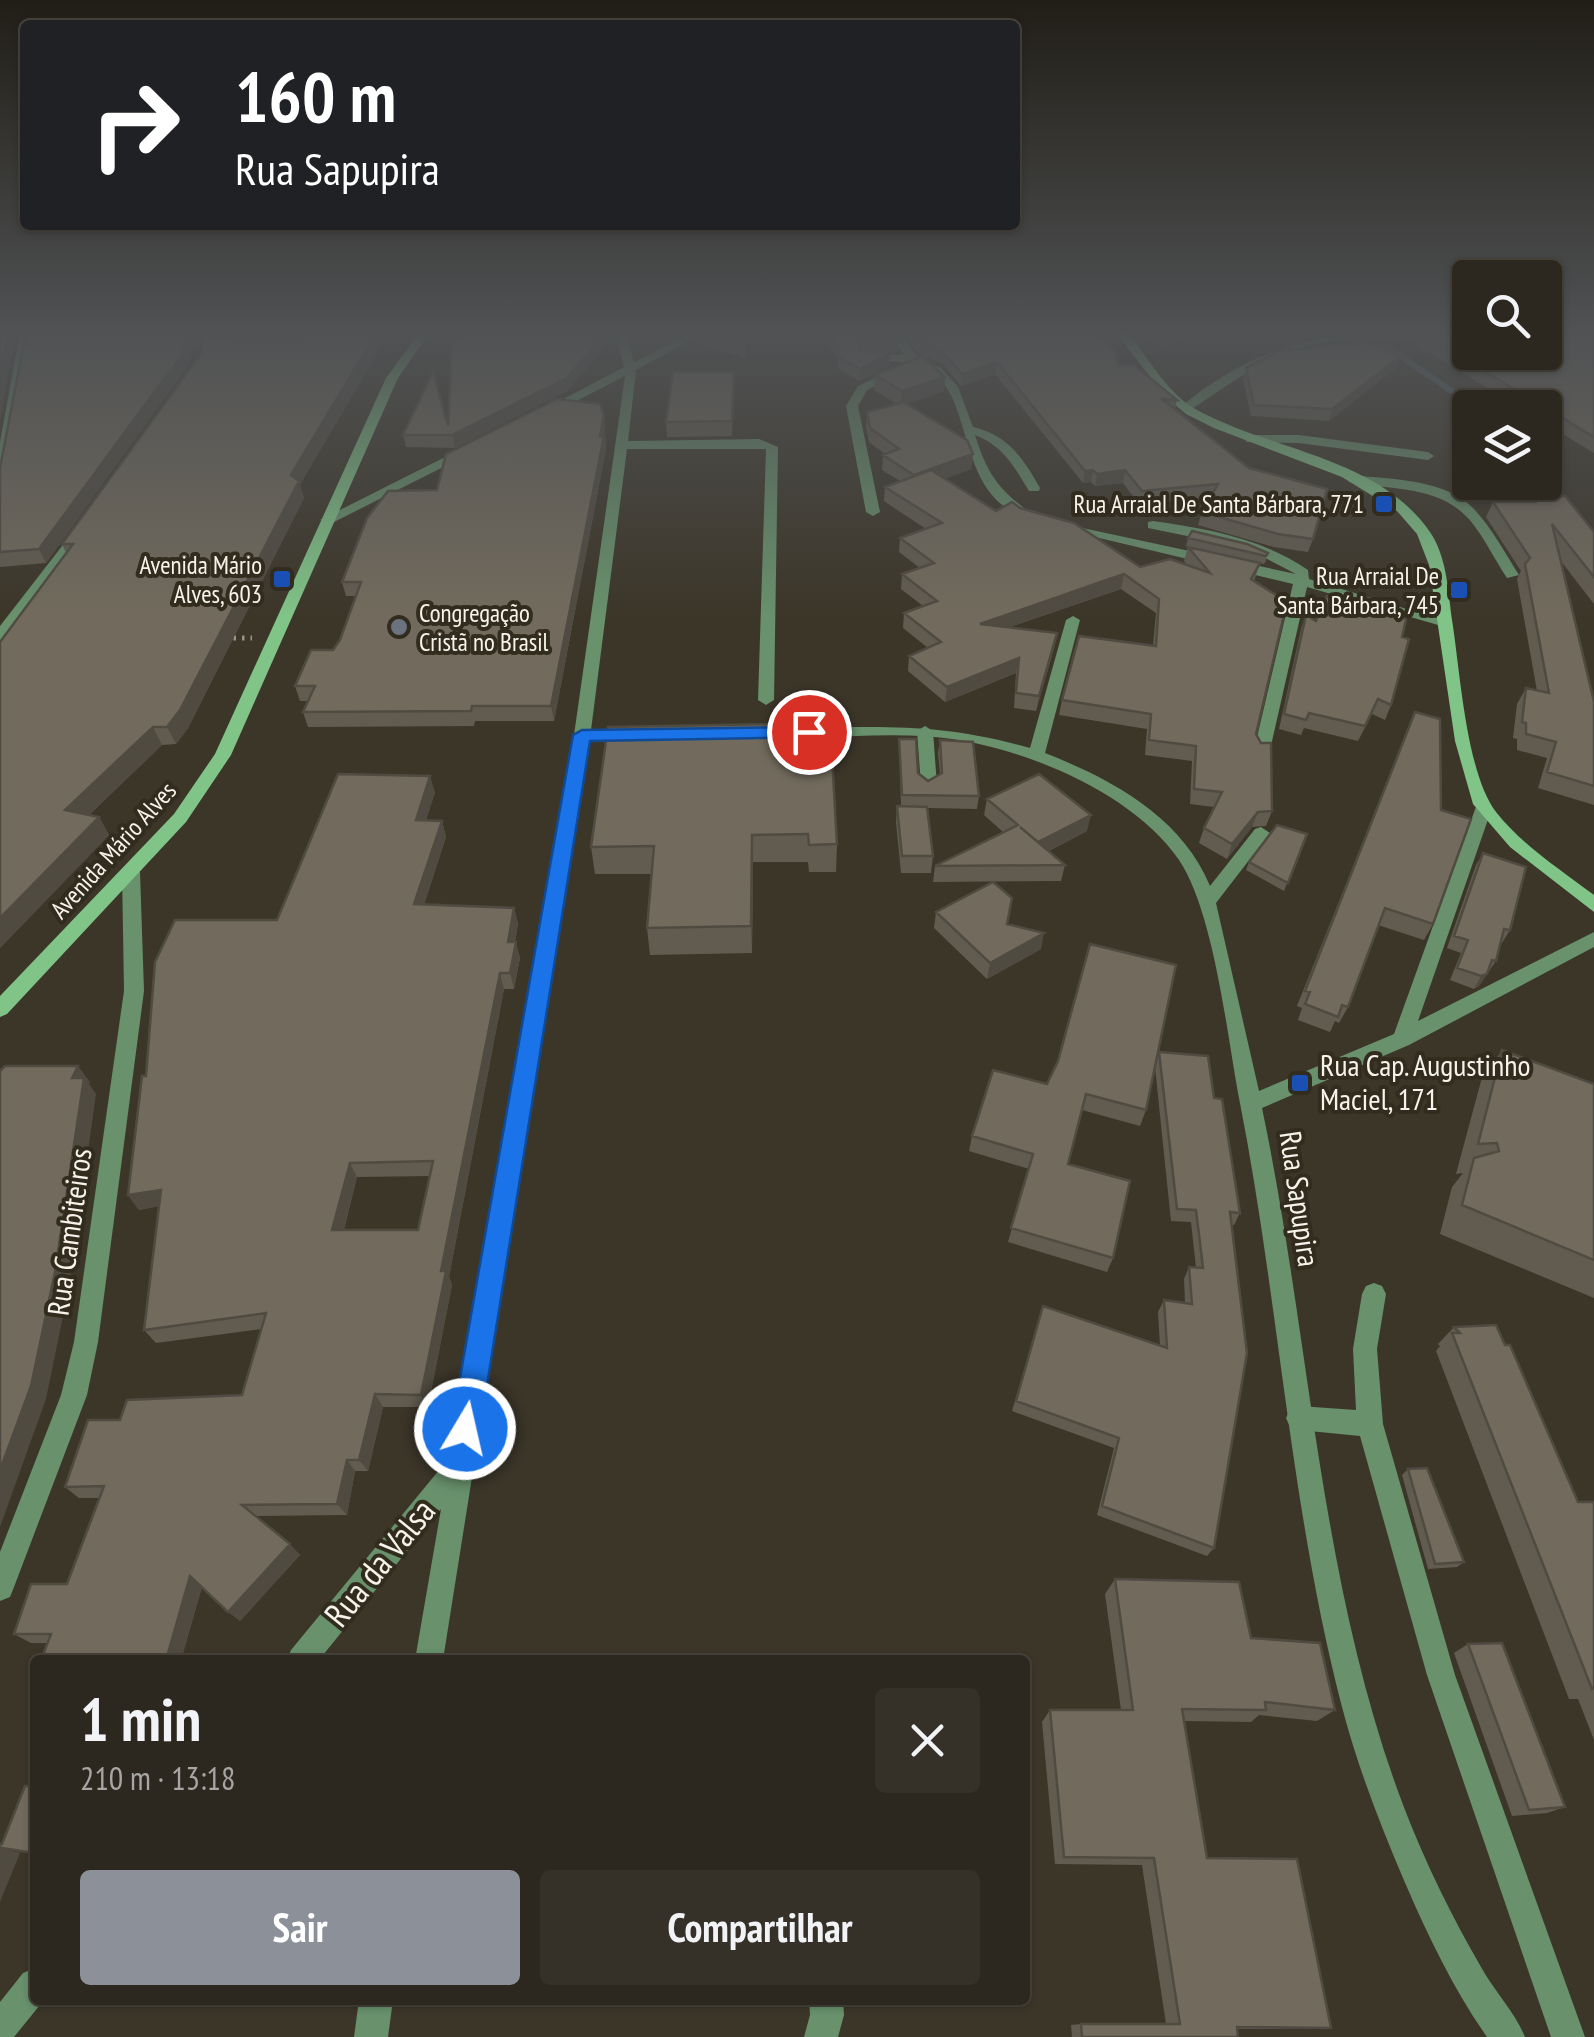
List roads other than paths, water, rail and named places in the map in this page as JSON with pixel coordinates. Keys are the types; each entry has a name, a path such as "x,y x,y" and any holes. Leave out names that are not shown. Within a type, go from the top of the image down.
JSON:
{"street":[{"path":"0,478 8,427"},
{"name":"Avenida Mário Alves","path":"0,1009 180,818 223,755 279,638 370,427"},
{"path":"430,1655 582,735 623,427"},
{"path":"856,427 874,512"},
{"path":"966,427 988,486 999,500 1046,523 1301,582 1445,623"},
{"path":"1225,427 1353,479 1409,515 1426,536 1442,596 1470,771 1483,808 1541,864 1594,905"},
{"path":"967,430 1002,440 1034,488"},
{"path":"1250,439 1299,438 1428,456"},
{"path":"621,445 760,443 772,447 766,700"},
{"path":"328,520 480,444"},
{"path":"1353,479 1422,490 1455,500 1468,511 1512,576"},
{"path":"0,636 95,510"},
{"path":"1153,525 1252,545 1283,557 1303,574 1262,750"},
{"path":"1036,756 1073,620"},
{"path":"925,731 929,786"},
{"name":"Rua Sapupira","path":"789,733 925,731 1036,756 1106,790 1160,826 1186,856 1207,902 1252,1103 1299,1418 1340,1648 1401,1847 1478,2000 1508,2037"},
{"path":"582,735 657,734"},
{"path":"1402,1038 1483,808"},
{"path":"1207,902 1261,833"},
{"name":"Rua Cambiteiros","path":"0,1587 74,1395 86,1342 134,991 131,872"},
{"path":"1252,1103 1402,1038 1594,939"},
{"path":"1374,1294 1365,1349 1370,1424 1441,1675 1568,2037"},
{"path":"1299,1418 1370,1424"},
{"name":"Rua da Valsa","path":"305,1655 459,1466"},
{"path":"0,2028 30,1991"},
{"path":"371,2037 375,2005"},
{"path":"821,2037 827,2005"}],"place":[{"name":"Rua Arraial De Santa Bárbara, 771","path":"1384,504"},
{"name":"Avenida Mário Alves, 603","path":"282,579"},
{"name":"Rua Arraial De Santa Bárbara, 745","path":"1459,590"},
{"name":"Congregação Cristã no Brasil","path":"399,627"},
{"name":"Rua Cap. Augustinho Maciel, 171","path":"1300,1083"}]}
